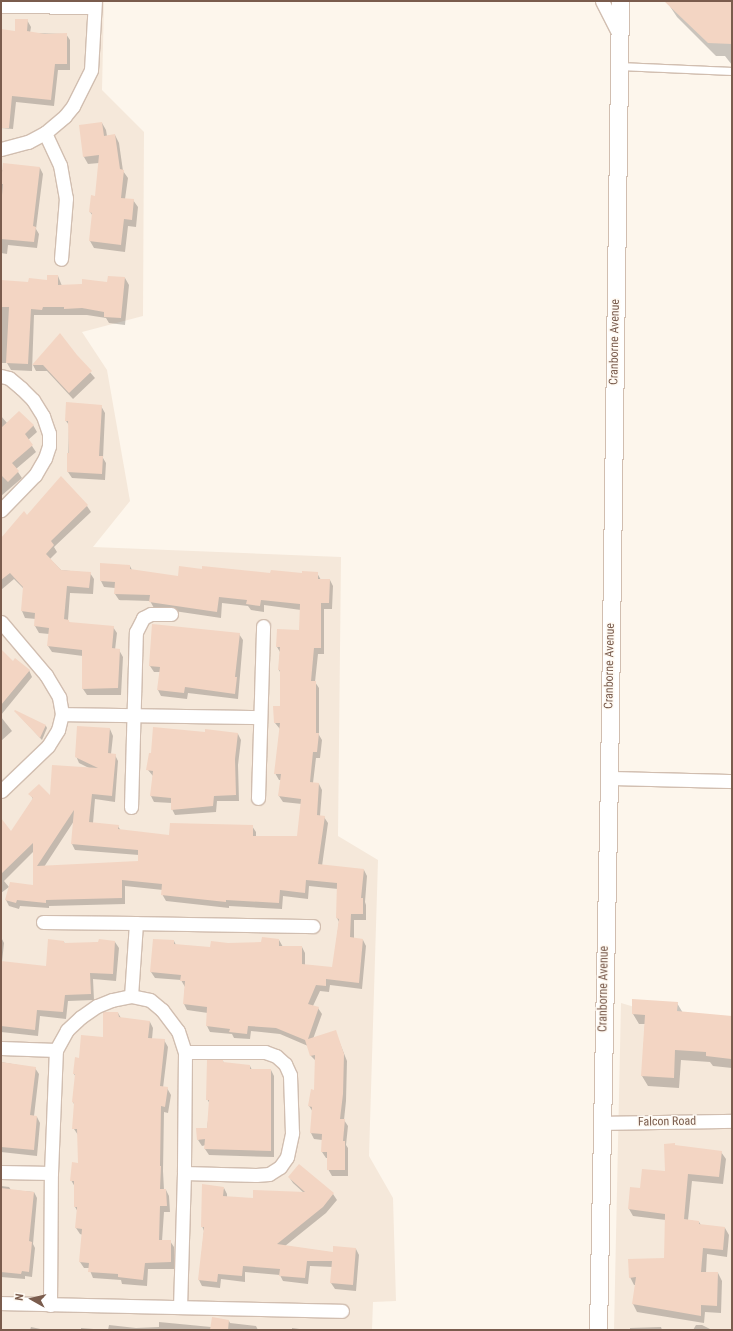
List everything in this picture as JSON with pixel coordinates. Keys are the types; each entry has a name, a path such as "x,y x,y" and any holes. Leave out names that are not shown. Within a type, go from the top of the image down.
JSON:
{"street":[{"path":"602,1 620,34"},
{"name":"Cranborne Avenue","path":"598,1330 609,778 620,1"},
{"path":"1,6 95,4 91,70 73,106 65,116 45,133 28,142 1,149"},
{"path":"45,133 60,165 66,198 60,258"},
{"path":"1,376 9,378 21,388 33,400 44,416 49,433 49,446 45,458 35,474 1,510"},
{"path":"131,807 136,632 143,618 151,614 171,614"},
{"path":"1,622 46,675 59,697 62,714 58,730 48,746 1,791"},
{"path":"258,798 263,626"},
{"path":"62,714 260,717"},
{"path":"609,778 732,781"},
{"path":"43,922 313,926"},
{"path":"131,996 136,923"},
{"path":"50,1305 51,1173 56,1050 67,1030 81,1016 112,1000 131,996 150,1000 162,1010 178,1031 185,1052 184,1173 180,1307"},
{"path":"1,1048 56,1050"},
{"path":"184,1173 269,1174 280,1167 287,1157 292,1133 290,1075 285,1064 276,1056 265,1052 185,1052"},
{"name":"Falcon Road","path":"602,1123 732,1122"},
{"path":"1,1172 51,1173"},
{"path":"1,1303 342,1311"}],"lane":[{"path":"619,66 732,71"}],"shaded area":[{"path":"1,1 104,1 102,90 144,132 143,316 82,332 107,370 130,501 93,547 341,557 338,836 378,860 369,1156 393,1198 396,1301 373,1302 372,1330 1,1330"},
{"path":"621,1003 732,1036 732,1330 614,1330"}],"building":[{"path":"664,1 732,1 732,44 708,43"},
{"path":"15,19 28,19 27,31 45,34 67,33 67,64 55,64 51,100 12,96 9,128 1,128 1,29 15,31"},
{"path":"102,122 104,136 115,134 120,169 124,170 121,198 134,199 132,220 124,219 121,245 89,241 92,213 89,212 91,195 95,196 99,155 83,157 79,125"},
{"path":"3,163 40,167 33,226 36,227 34,242 1,239 3,184 1,184 1,182"},
{"path":"47,275 58,275 58,285 82,284 82,279 107,282 108,276 125,277 121,318 104,317 104,312 82,308 64,309 64,307 43,307 42,310 31,309 28,364 6,363 9,307 1,307 1,280 28,282 29,278 47,280"},
{"path":"60,333 92,371 69,393 43,365 32,365"},
{"path":"66,402 102,405 99,456 103,456 102,474 67,472 67,453 69,453 68,421 65,421"},
{"path":"19,411 34,425 25,434 33,445 12,463 19,471 8,482 1,475 1,428"},
{"path":"61,476 88,505 51,541 54,545 46,554 61,570 91,572 89,588 67,586 64,619 69,620 69,622 114,626 112,648 120,649 118,688 82,689 82,650 47,646 49,628 34,626 35,613 21,611 23,587 10,573 1,580 1,538 24,511 27,515"},
{"path":"100,563 130,565 130,569 178,576 179,566 202,569 202,566 270,573 271,570 302,573 302,571 318,572 318,579 330,579 329,603 321,603 321,648 314,648 311,681 316,681 316,733 319,733 317,752 313,752 310,782 319,783 317,815 325,816 318,864 364,869 361,898 363,898 363,914 351,914 350,937 363,939 359,983 326,979 326,986 316,985 308,1004 319,1007 308,1039 336,1030 344,1054 343,1094 340,1119 345,1119 343,1141 345,1141 345,1170 327,1170 327,1152 321,1152 322,1134 310,1133 312,1107 308,1106 311,1089 314,1090 315,1055 310,1056 305,1040 276,1028 248,1026 247,1034 229,1032 230,1029 206,1026 207,1007 183,1004 185,981 180,981 181,975 150,972 153,939 174,940 174,944 210,947 211,941 228,943 261,942 262,937 279,939 279,946 302,946 302,964 332,967 339,919 336,918 337,883 306,880 305,893 280,890 279,903 226,900 226,902 161,895 162,884 122,880 122,898 46,900 46,903 17,900 16,903 5,900 10,882 33,885 33,843 1,874 1,818 11,831 33,798 28,794 39,784 50,795 52,765 98,768 75,757 77,726 110,728 108,753 116,754 112,796 92,794 89,822 119,825 118,829 169,835 170,823 253,825 253,836 297,836 301,799 278,796 281,774 274,774 280,723 274,723 273,706 280,706 280,670 278,670 280,647 276,647 277,629 299,630 300,604 261,600 260,606 246,604 247,600 219,597 217,612 149,602 150,595 114,594 115,582 100,581","holes":["74,810 71,844 138,850 138,861 37,866"]},
{"path":"152,624 240,633 235,677 237,677 235,694 185,687 184,693 157,690 160,667 149,666"},
{"path":"1,649 13,661 15,658 30,670 1,705"},
{"path":"15,710 46,725 40,738 14,711"},
{"path":"153,727 205,732 205,729 238,733 235,759 236,795 214,796 213,806 171,810 171,798 150,796 153,771 146,770 149,753 151,753"},
{"path":"48,939 64,941 64,943 98,942 99,939 115,941 113,974 90,973 91,994 65,995 63,1012 37,1010 35,1030 1,1026 1,961 46,966"},
{"path":"632,999 678,1002 677,1011 732,1016 731,1059 706,1056 706,1052 675,1050 674,1078 641,1076 645,1015 632,1014"},
{"path":"103,1012 118,1012 119,1017 150,1021 148,1038 165,1039 160,1086 168,1087 165,1107 161,1106 160,1189 166,1189 167,1206 160,1206 159,1240 171,1240 171,1262 145,1263 143,1280 118,1277 118,1274 88,1272 89,1263 79,1262 82,1229 75,1228 77,1207 74,1207 74,1181 70,1181 72,1162 78,1163 77,1129 72,1129 74,1103 72,1102 75,1074 73,1074 75,1057 79,1058 81,1035 103,1037"},
{"path":"207,1060 223,1060 223,1062 250,1065 250,1069 271,1069 271,1151 204,1149 205,1139 197,1140 196,1128 207,1128 209,1100 206,1100"},
{"path":"1,1062 36,1067 30,1115 37,1116 34,1150 1,1147"},
{"path":"675,1143 675,1145 722,1151 719,1177 688,1174 684,1219 699,1221 699,1224 725,1227 723,1250 703,1248 701,1272 718,1272 717,1306 701,1305 701,1316 632,1304 636,1277 629,1278 628,1259 664,1258 665,1214 628,1209 630,1187 640,1188 642,1169 665,1171 664,1144"},
{"path":"299,1164 334,1193 323,1207 277,1244 333,1252 333,1246 356,1248 353,1285 330,1283 332,1261 307,1261 305,1278 279,1276 280,1269 243,1266 242,1276 218,1274 217,1282 198,1280 204,1227 201,1227 202,1184 224,1187 223,1196 253,1198 253,1190 305,1192 288,1177"},
{"path":"1,1188 34,1192 29,1241 32,1242 29,1272 22,1271 21,1274 1,1272"},
{"path":"212,1317 229,1320 228,1330 210,1330"}]}
